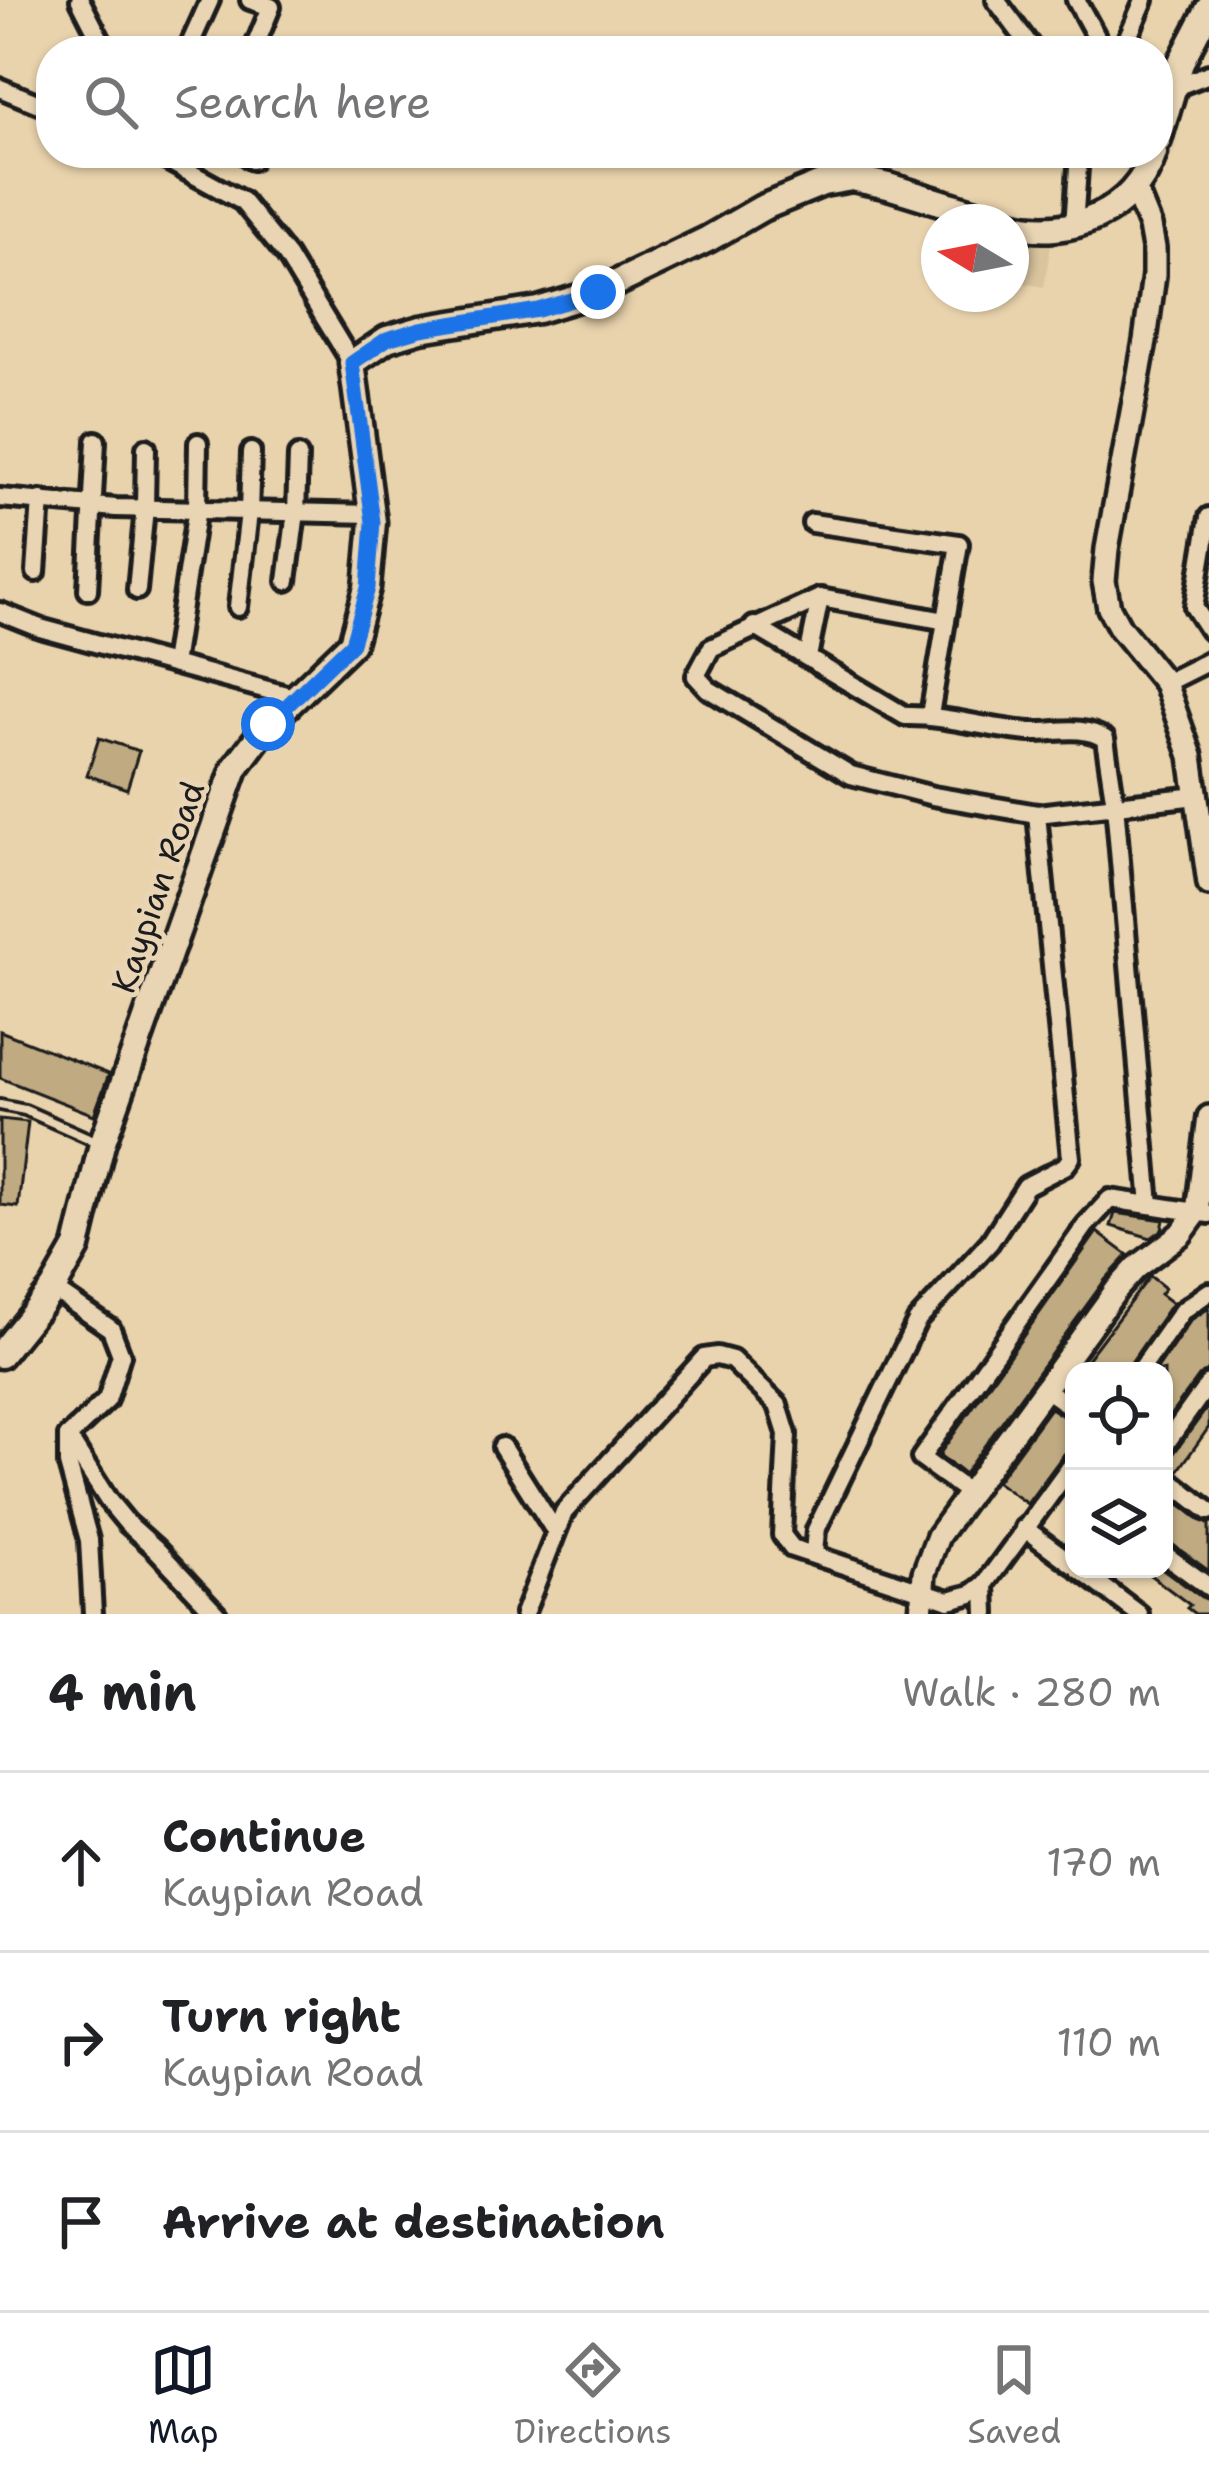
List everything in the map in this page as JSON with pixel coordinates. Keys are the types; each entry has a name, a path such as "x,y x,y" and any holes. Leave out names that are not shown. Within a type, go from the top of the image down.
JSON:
{"main road":[{"path":"1173,90 1181,62 1209,8"},
{"path":"1029,226 1074,226 1100,216 1135,189 1150,168"},
{"path":"352,363 387,339 421,329 538,310 598,292 763,208 823,183 852,178 946,204"},
{"name":"Kaypian Road","path":"0,1355 53,1289 77,1247 102,1144 235,767 268,724 352,643 368,588 372,514 352,363"}],"street":[{"path":"80,0 98,36"},
{"path":"194,36 210,0"},
{"path":"250,0 271,7 259,36"},
{"path":"996,0 1023,36"},
{"path":"1076,0 1096,36"},
{"path":"1128,36 1144,0"},
{"path":"1174,87 1209,74"},
{"path":"0,88 36,103"},
{"path":"187,168 242,201 287,256 352,363"},
{"path":"1074,226 1077,168"},
{"path":"1135,189 1150,226 1154,275 1104,581 1109,608 1120,628 1165,683 1203,789 1209,884"},
{"path":"88,590 96,441"},
{"path":"173,664 197,508 198,443"},
{"path":"137,590 146,448"},
{"path":"238,607 251,452"},
{"path":"287,581 298,457"},
{"path":"0,498 93,506 372,514"},
{"path":"36,572 41,500"},
{"path":"1209,517 1194,608 1209,630"},
{"path":"812,523 959,544 930,715"},
{"path":"946,621 820,598 710,648 697,676 708,688 851,776 933,796 1037,814 1203,789"},
{"path":"808,657 820,598"},
{"path":"0,612 40,628 297,698"},
{"path":"754,626 905,716 930,715 1031,732 1091,730 1105,739 1150,1205"},
{"path":"1165,683 1209,661"},
{"path":"814,1554 815,1530 917,1321 989,1242 1026,1186 1065,1166 1071,1158 1037,814"},
{"path":"922,1603 924,1573 938,1536 1117,1288 1203,1213 1209,1117"},
{"path":"969,1493 921,1458 1098,1212 1109,1199 1203,1213"},
{"path":"53,1289 111,1329 121,1355 107,1400 68,1437 73,1489 89,1540 93,1614"},
{"path":"1146,1362 1182,1311 1209,1292"},
{"path":"524,1614 564,1512 704,1358 732,1360 778,1405 787,1434 782,1535 792,1547 922,1603 958,1599 985,1584 1024,1528 1065,1487"},
{"path":"1173,1433 1209,1382"},
{"path":"1045,1389 1065,1403"},
{"path":"68,1437 108,1500 217,1614"},
{"path":"502,1447 554,1532"},
{"path":"1173,1483 1209,1511"},
{"path":"1024,1528 1065,1558"},
{"path":"1173,1561 1209,1587"},
{"path":"1092,1578 1139,1614"},
{"path":"985,1584 986,1614"}],"lane":[{"path":"0,1105 102,1144"}],"shaded area":[{"path":"1029,235 1052,239 1044,287 1029,284"}],"building":[{"path":"99,738 139,751 127,789 87,775"},
{"path":"0,1031 109,1074 94,1115 0,1078"},
{"path":"0,1119 28,1122 18,1207 0,1205"},
{"path":"1115,1213 1164,1220 1162,1230 1151,1238 1111,1226"},
{"path":"1097,1232 1128,1255 964,1474 939,1455"},
{"path":"1150,1276 1165,1288 1160,1294 1172,1303 1131,1362 1085,1362"},
{"path":"1209,1308 1209,1370 1199,1376 1173,1412 1173,1362 1162,1362 1191,1320"},
{"path":"1209,1405 1209,1427 1178,1471 1173,1468 1174,1453"},
{"path":"1050,1408 1065,1417 1065,1454 1027,1504 996,1482"},
{"path":"1173,1499 1209,1524 1209,1571 1173,1545"},
{"path":"1173,1576 1209,1600 1209,1614 1195,1614 1187,1608 1190,1605 1154,1578"}],"route":[{"path":"268,724 352,643 368,588 373,522 352,363 387,339 421,329 538,310 598,292"}]}
